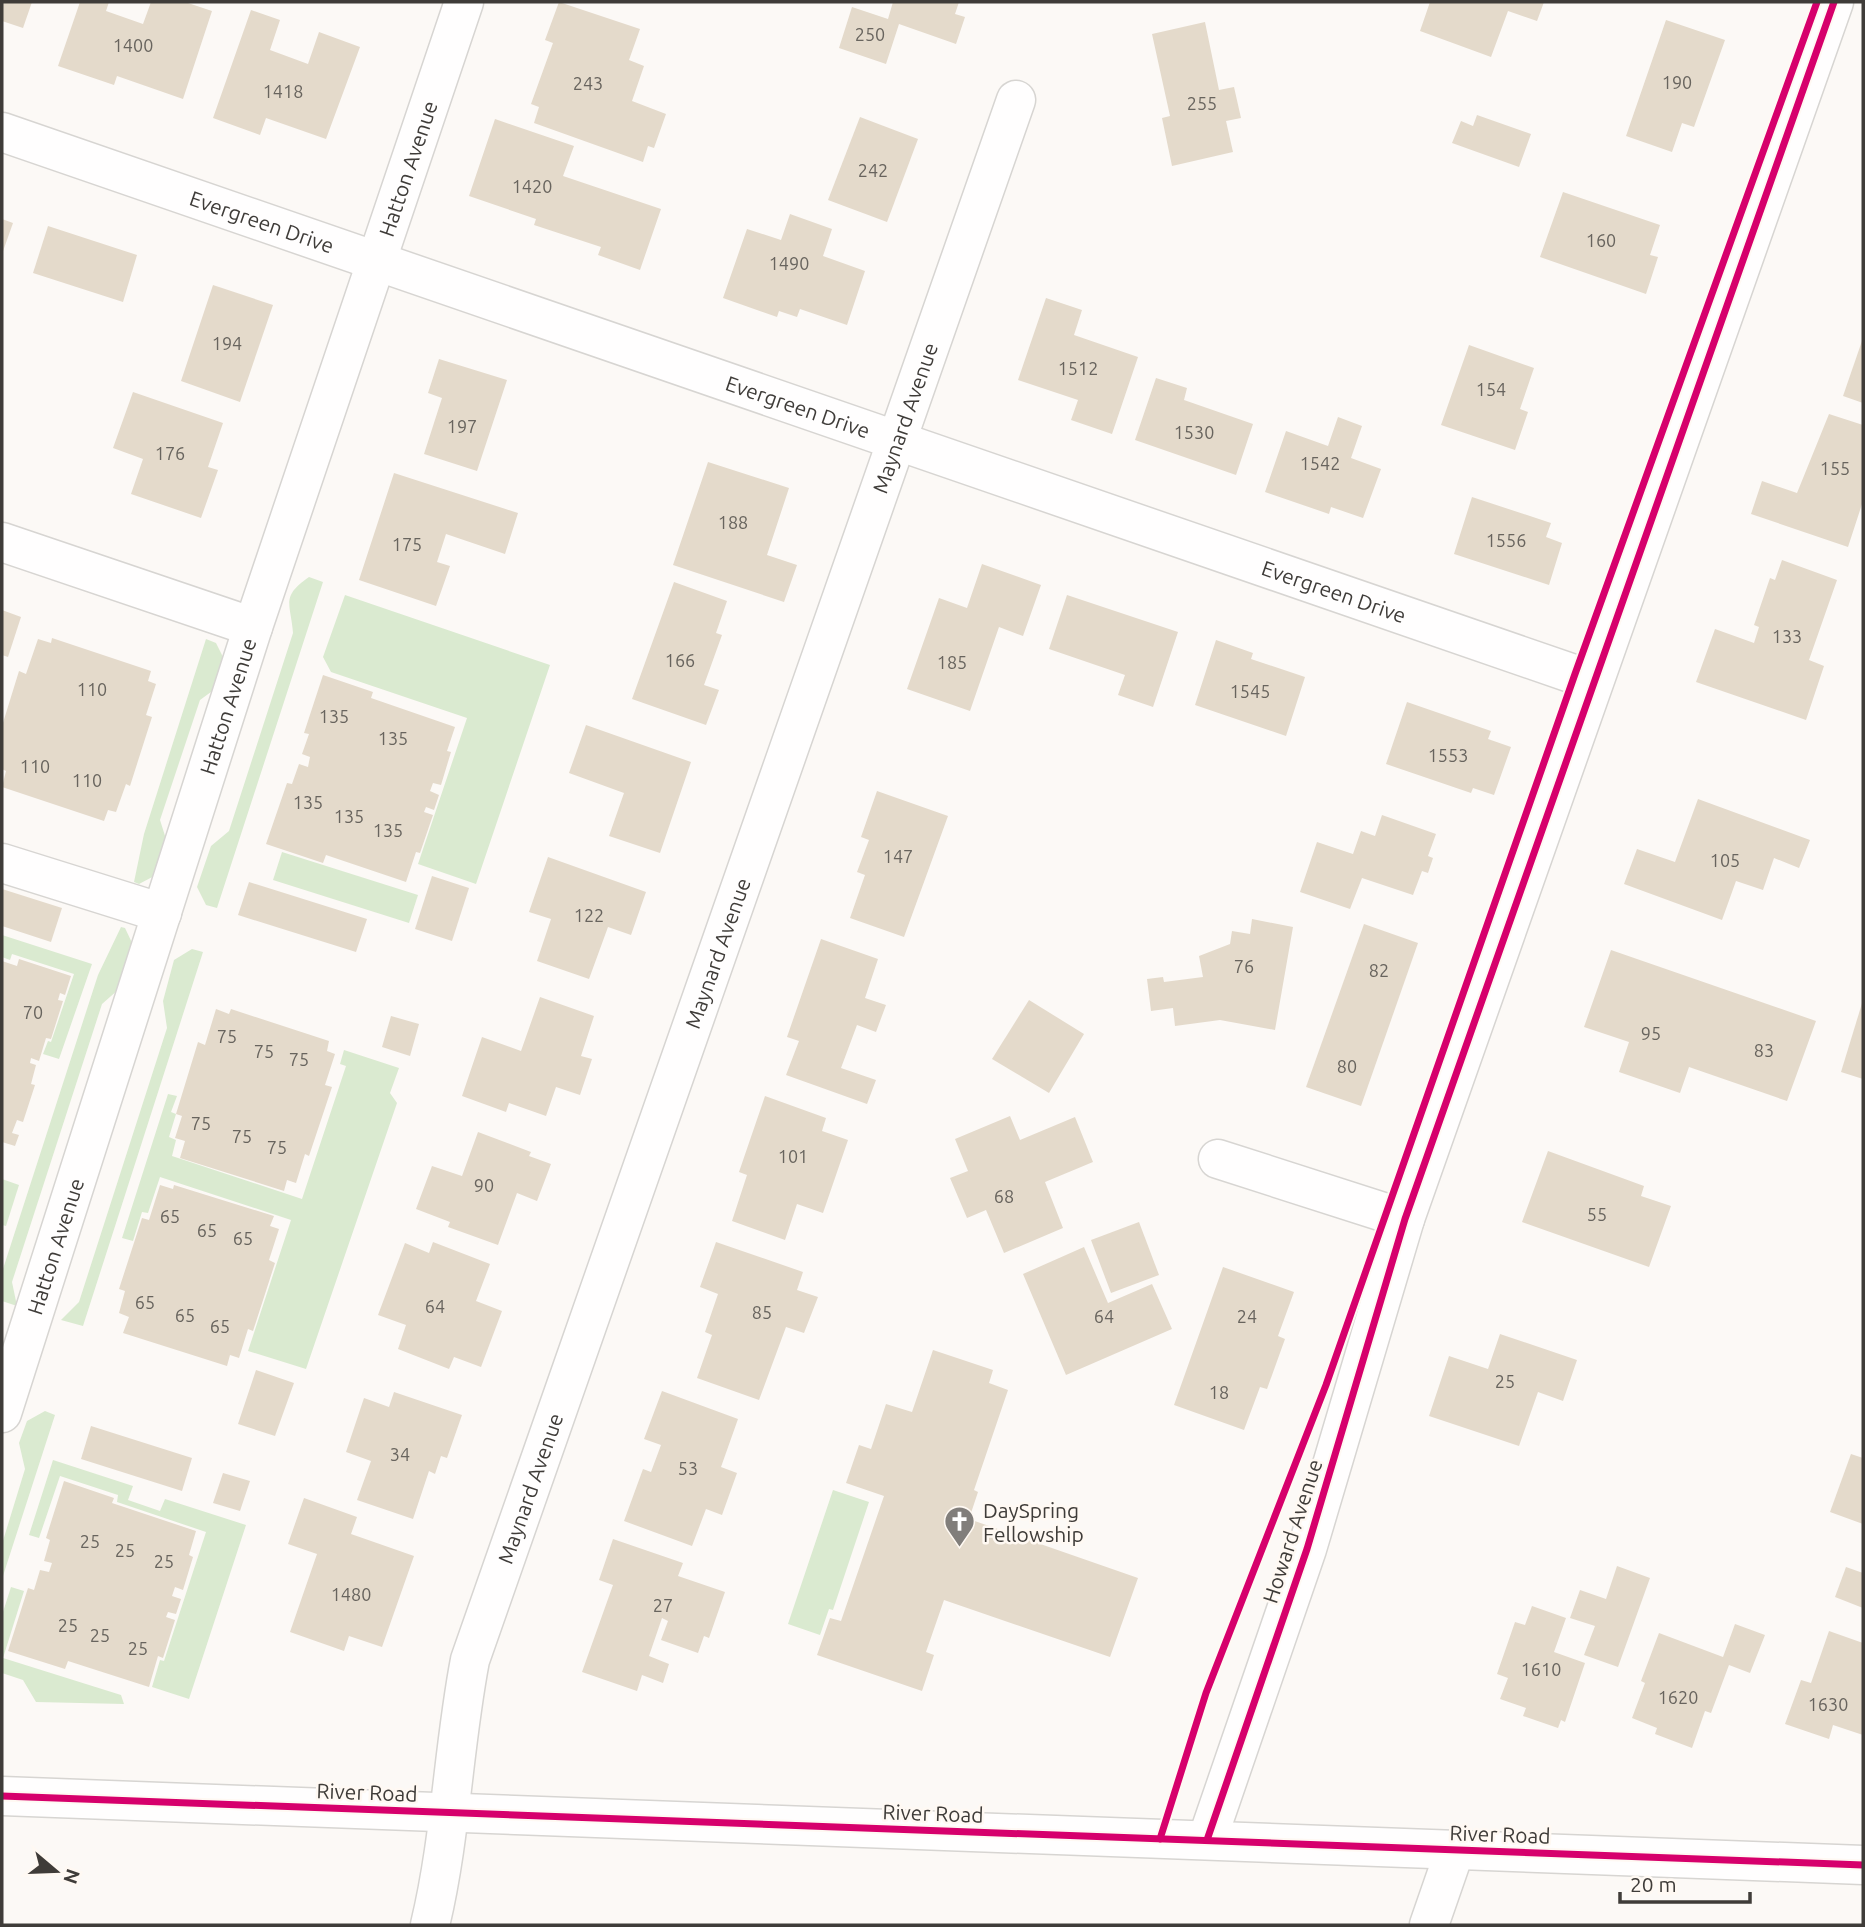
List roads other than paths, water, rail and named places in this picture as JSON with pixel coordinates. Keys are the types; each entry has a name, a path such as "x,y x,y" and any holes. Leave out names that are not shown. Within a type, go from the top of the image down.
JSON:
{"street":[{"name":"Hatton Avenue","path":"2,1413 8,1371 162,913 374,262 464,2"},
{"name":"Howard Avenue","path":"1206,1840 1307,1549 1405,1219 1834,2"},
{"name":"Maynard Avenue","path":"430,1925 451,1812 459,1718 470,1660 1016,100"},
{"name":"Evergreen Drive","path":"2,132 1594,681"},
{"path":"2,542 253,627"},
{"path":"2,863 162,913"},
{"path":"1218,1159 1405,1219"},
{"name":"River Road","path":"2,1796 1863,1865"},
{"path":"1429,1925 1455,1850"}],"place":[{"name":"DaySpring Fellowship","path":"960,1549"}]}
